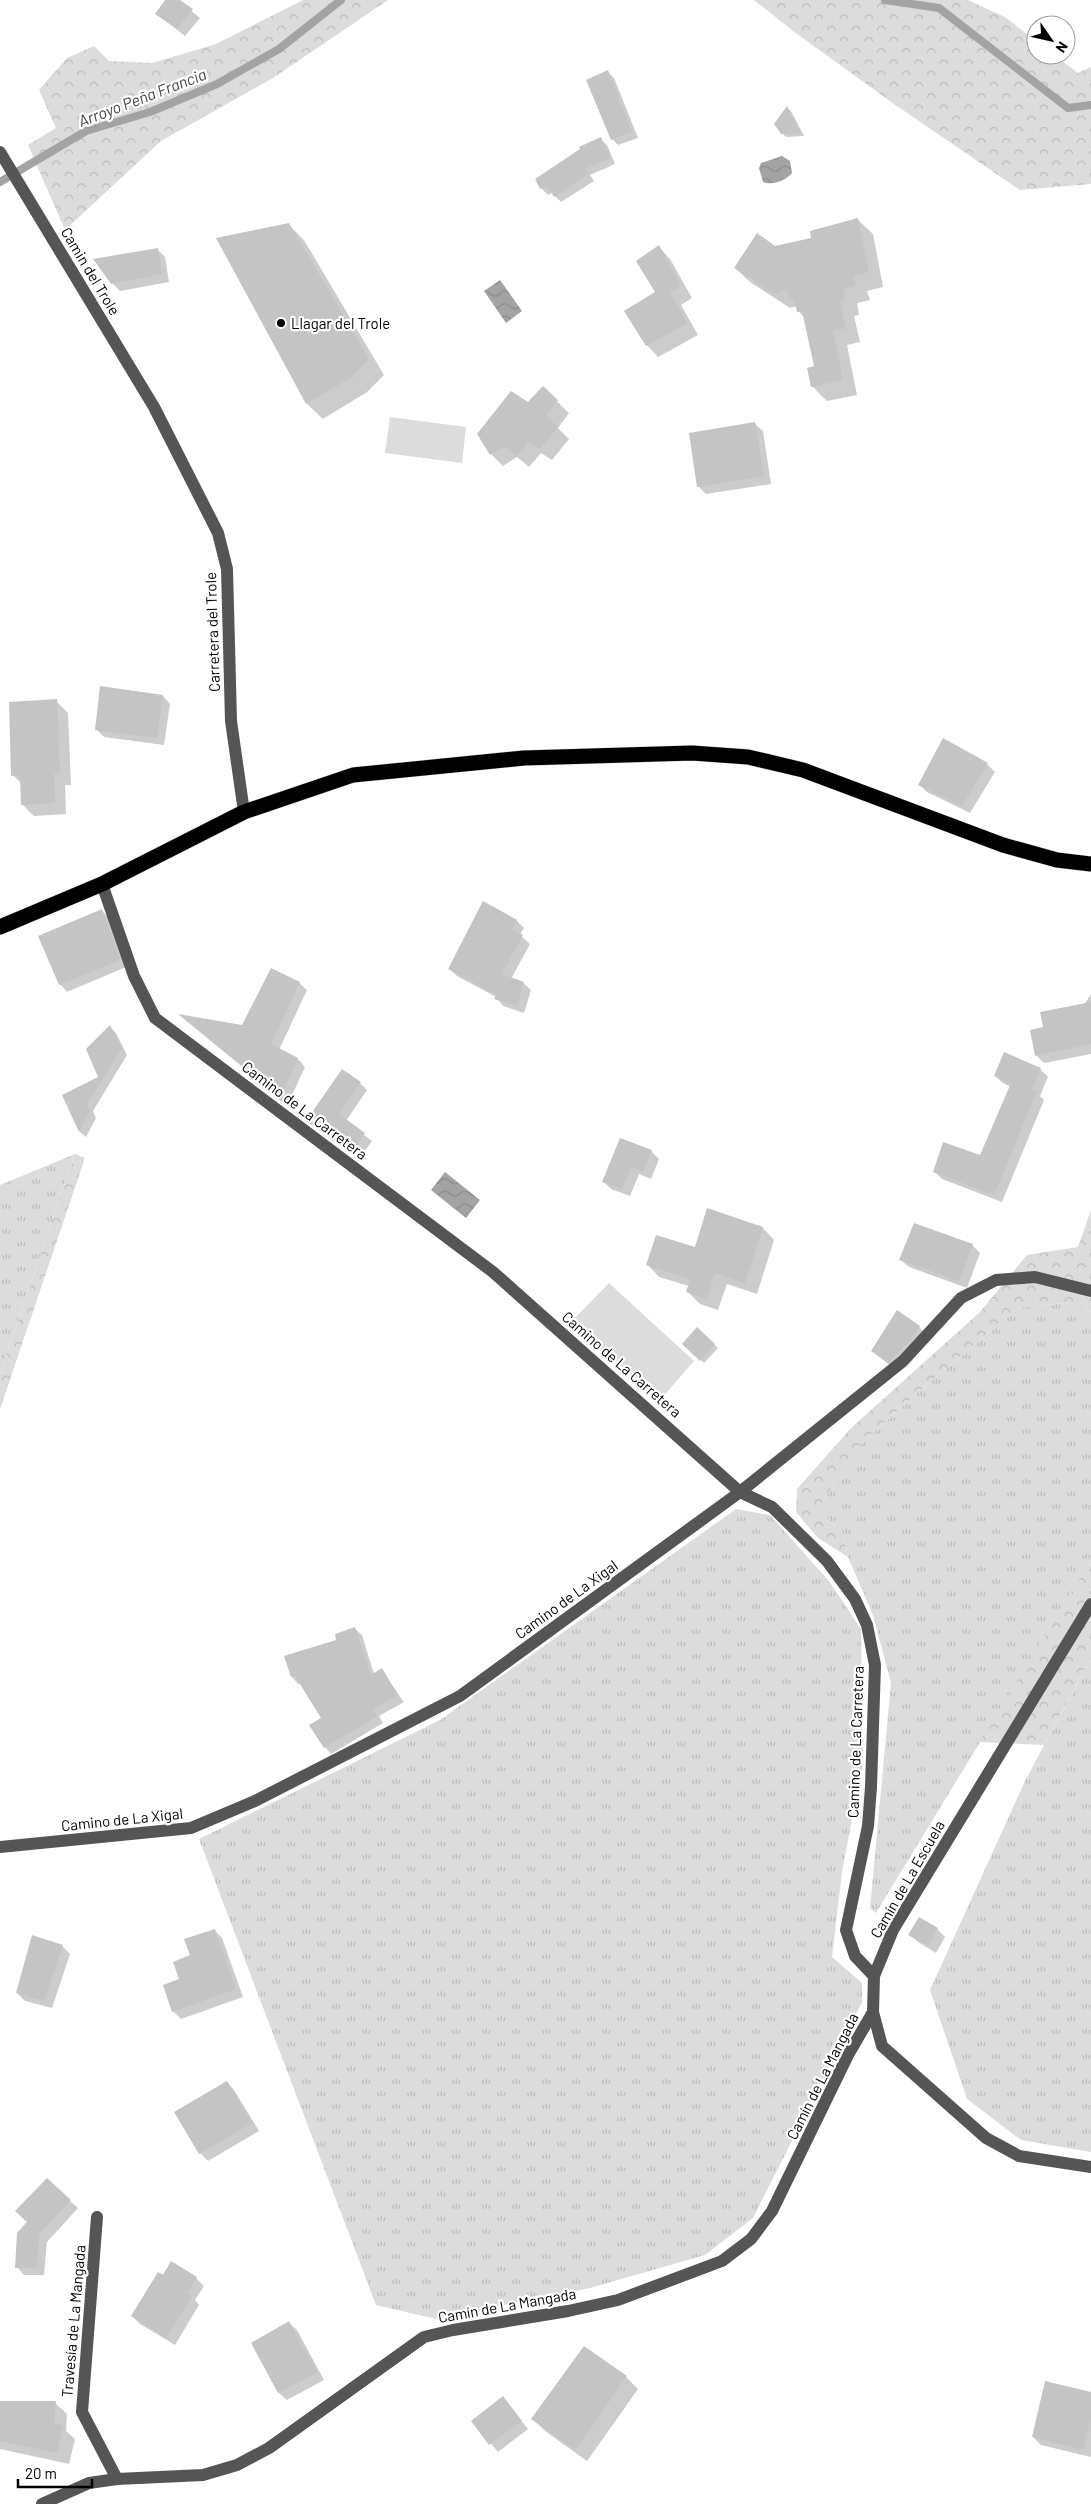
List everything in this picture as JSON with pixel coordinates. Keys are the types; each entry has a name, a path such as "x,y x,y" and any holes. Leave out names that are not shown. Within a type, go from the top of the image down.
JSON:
{"highway":[{"path":"0,927 102,884 244,812 353,775 524,758 692,753 748,758 803,770 1003,845 1058,860 1091,864"}],"street":[{"name":"Camin del Trole","path":"0,153 154,407"},
{"name":"Carretera del Trole","path":"154,407 218,533 227,569 231,721 244,812"},
{"name":"Camino de La Carretera","path":"102,884 134,976 155,1018 494,1272 740,1492 772,1507 827,1561 855,1599 866,1625 875,1665 868,1826 846,1930 855,1956 874,1976"},
{"name":"Camino de La Xigal","path":"0,1847 191,1828 255,1801 460,1696 740,1492 903,1361 961,1298 996,1280 1035,1277 1091,1291"},
{"name":"Camín de La Escuela","path":"1091,1604 893,1930 874,1976 873,2012 882,2046 986,2138 1019,2156 1091,2167"},
{"name":"Camín de La Mangada","path":"42,2504 89,2483 116,2479 203,2475 237,2465 269,2448 424,2337 453,2330 568,2312 618,2300 722,2261 750,2239 772,2211 848,2055 873,2012"},
{"name":"Travesía de La Mangada","path":"98,2217 82,2412 116,2479"}],"green space":[{"path":"303,0 388,0 273,78 161,141 65,230 28,145 56,128 39,90 67,58 94,46 109,61 152,63 216,44"},
{"path":"754,0 968,0 1005,17 1026,33 1026,65 1067,65 1078,73 1091,67 1091,184 1020,190 894,104 793,31"},
{"path":"390,417 466,427 462,463 385,453"},
{"path":"75,1154 0,1373 0,1185"},
{"path":"75,1154 85,1158 0,1409 0,1373"},
{"path":"1091,1210 1091,1312 1066,1303 1018,1308 925,1386 853,1451 818,1510 843,1533 848,1557 818,1538 796,1512 797,1489 851,1428 980,1312 1027,1255 1078,1247"},
{"path":"609,1283 694,1361 660,1400 570,1323"},
{"path":"1066,1303 1091,1312 1091,1560 876,1913 870,1908 891,1683 873,1615 848,1557 843,1533 818,1510 853,1451 925,1386 1018,1308"},
{"path":"736,1509 770,1515 829,1581 861,1629 863,1762 842,1872 832,1957 862,1983 862,2002 753,2218 705,2255 590,2288 436,2319 376,2305 199,1839 440,1720"},
{"path":"1091,1560 1091,1658 1044,1745 979,1742"},
{"path":"1091,1658 1091,2152 1021,2140 967,2099 930,1990 1025,1781"}],"water":[{"path":"782,156 790,161 792,173 779,182 763,182 759,168 761,163"},
{"path":"500,280 522,311 506,323 484,291"},
{"path":"445,1172 480,1200 466,1218 431,1190"}],"building":[{"path":"165,0 180,0 193,9 177,29 155,14"},
{"path":"608,70 632,132 611,140 586,80"},
{"path":"787,106 801,133 781,134 774,124"},
{"path":"601,137 610,158 585,169 588,174 554,197 547,186 540,189 535,179 580,149 579,147"},
{"path":"858,218 869,272 853,276 856,285 843,289 845,300 840,302 846,328 833,331 843,380 811,387 807,368 814,366 802,311 797,312 794,299 789,300 787,290 774,294 734,268 757,233 775,246 811,238 810,231"},
{"path":"289,223 369,359 352,377 306,404 216,238"},
{"path":"659,245 681,286 670,293 687,323 646,346 624,311 655,292 636,261"},
{"path":"158,248 162,274 111,284 93,259"},
{"path":"543,386 558,400 546,416 558,427 540,449 528,442 516,456 504,446 490,455 477,434 511,391 528,402"},
{"path":"755,422 764,476 697,487 689,433"},
{"path":"100,686 163,695 157,738 95,730"},
{"path":"57,699 60,773 54,774 55,803 21,805 20,775 11,776 9,702"},
{"path":"943,738 988,763 962,806 918,785"},
{"path":"483,901 517,920 512,929 523,935 502,974 524,982 517,1006 494,999 496,995 448,969"},
{"path":"102,909 120,960 59,985 38,936"},
{"path":"271,968 300,982 271,1044 298,1058 280,1099 254,1082 256,1078 178,1014 242,1025"},
{"path":"1091,1002 1091,1044 1035,1056 1030,1030 1043,1027 1040,1012"},
{"path":"110,1025 122,1048 87,1104 90,1111 79,1132 62,1095 98,1077 86,1049"},
{"path":"1004,1052 1041,1068 1032,1089 1037,1091 994,1195 933,1172 943,1142 980,1155 1011,1083 994,1076"},
{"path":"342,1069 361,1082 339,1114 365,1133 351,1153 306,1121"},
{"path":"620,1138 652,1150 643,1172 631,1167 622,1189 602,1182"},
{"path":"707,1208 763,1227 745,1283 715,1273 707,1299 686,1292 690,1279 646,1265 656,1235 695,1247"},
{"path":"914,1223 973,1244 959,1281 899,1260"},
{"path":"897,1310 920,1326 909,1342 888,1363 871,1351"},
{"path":"697,1327 715,1344 700,1361 682,1344"},
{"path":"355,1627 371,1675 382,1668 398,1695 373,1709 377,1716 324,1748 309,1725 321,1718 295,1676 291,1677 284,1656 336,1640 335,1634"},
{"path":"919,1917 938,1928 928,1946 908,1935"},
{"path":"215,1929 236,1989 172,2012 163,1985 179,1979 173,1962 190,1955 184,1939"},
{"path":"32,1935 63,1945 44,2001 16,1993"},
{"path":"227,2081 252,2123 199,2154 174,2112"},
{"path":"47,2178 71,2200 39,2234 37,2267 15,2268 17,2233 27,2222 15,2211"},
{"path":"171,2261 197,2277 187,2293 192,2296 166,2338 131,2316 158,2272 163,2275"},
{"path":"289,2321 317,2372 278,2393 251,2343"},
{"path":"584,2346 627,2376 575,2450 531,2419"},
{"path":"1045,2381 1091,2392 1091,2417 1083,2450 1032,2437"},
{"path":"503,2396 522,2421 489,2445 471,2421"},
{"path":"0,2401 56,2401 54,2423 63,2426 57,2453 0,2441"}],"waterway":[{"name":"Arroyo Peña Francia","path":"0,182 86,131 150,112 217,84 279,49 341,0"},
{"name":"Arroyo Peña Francia","path":"885,0 939,8 1068,108 1091,105"}],"place":[{"name":"Llagar del Trole","path":"281,323"}]}
